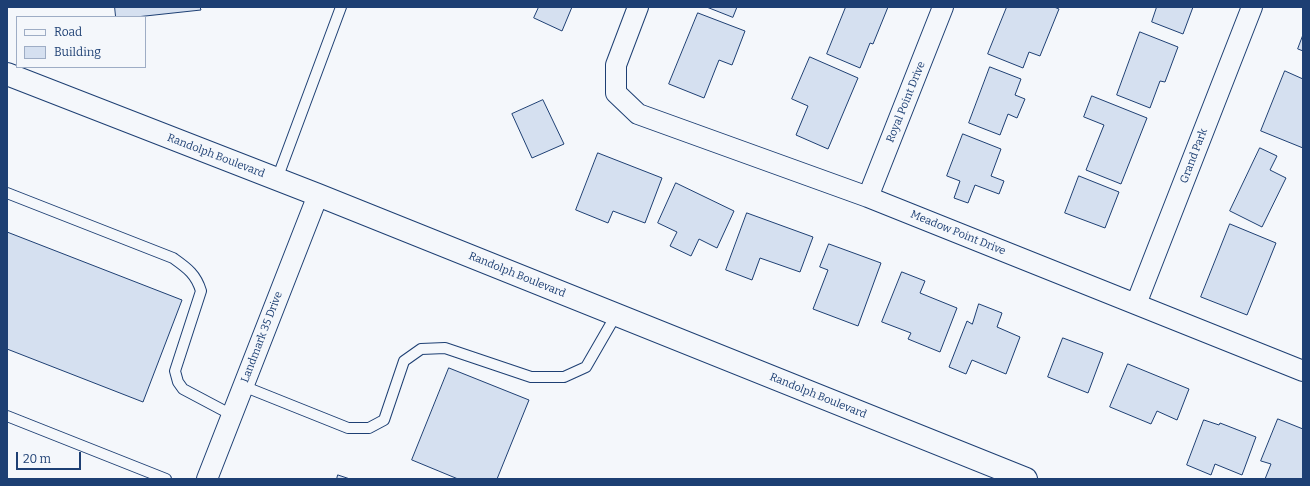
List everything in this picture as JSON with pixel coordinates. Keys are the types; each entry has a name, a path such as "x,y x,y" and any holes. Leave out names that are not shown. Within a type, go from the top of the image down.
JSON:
{"main road":[{"name":"Randolph Boulevard","path":"7,74 318,195 616,314 1000,474 1026,479"}],"street":[{"name":"Meadow Point Drive","path":"638,7 616,65 616,93 638,114 868,197 1303,371"},
{"name":"Royal Point Drive","path":"868,197 943,7"},
{"name":"Grand Park","path":"1136,304 1252,7"},
{"name":"Landmark 35 Drive","path":"207,479 318,195"}],"lane":[{"path":"277,179 341,7"},
{"path":"7,193 173,258 188,269 198,281 200,292 175,371 178,382 183,389 232,415"},
{"path":"243,386 348,428 369,428 384,420 404,360 421,349 445,348 531,377 564,377 586,367 616,314"},
{"path":"7,416 166,479"}],"building":[{"path":"115,7 200,7 201,10 145,16 116,16"},
{"path":"539,7 572,7 562,31 534,18"},
{"path":"707,7 737,7 733,17"},
{"path":"846,7 888,7 873,44 870,43 860,68 827,54"},
{"path":"1007,7 1054,7 1059,9 1040,56 1029,52 1023,68 988,54"},
{"path":"1157,7 1193,7 1183,34 1152,22"},
{"path":"698,13 745,31 732,65 719,60 704,98 669,84"},
{"path":"1140,32 1178,47 1165,82 1160,81 1150,108 1117,95"},
{"path":"1303,35 1303,51 1298,49"},
{"path":"810,57 858,78 828,149 796,135 808,106 792,99"},
{"path":"990,67 1021,79 1015,95 1025,99 1017,118 1008,114 1000,135 969,123"},
{"path":"1285,71 1303,79 1303,148 1261,131"},
{"path":"1092,96 1147,118 1121,184 1086,170 1104,125 1084,117"},
{"path":"543,100 564,144 532,158 512,114"},
{"path":"963,134 1001,149 991,176 1004,181 999,194 975,185 968,203 954,198 960,181 947,176"},
{"path":"1260,148 1277,156 1270,170 1286,178 1262,227 1230,211"},
{"path":"598,153 662,178 645,223 613,211 608,223 576,210"},
{"path":"1079,176 1119,192 1105,228 1065,213"},
{"path":"676,183 734,211 717,248 699,239 691,256 670,246 677,232 658,223"},
{"path":"747,213 813,237 800,272 760,258 752,280 726,270"},
{"path":"1230,224 1276,243 1247,315 1201,297"},
{"path":"7,232 182,300 143,402 7,349"},
{"path":"829,244 881,263 858,326 813,309 828,270 820,267"},
{"path":"902,272 925,281 920,293 957,308 940,352 908,339 911,333 882,322"},
{"path":"979,304 1002,313 997,327 1020,337 1006,374 972,360 966,374 949,367 967,321 972,324"},
{"path":"1063,338 1103,353 1088,393 1048,377"},
{"path":"1128,364 1189,389 1177,420 1157,411 1151,424 1110,407"},
{"path":"449,368 529,400 497,479 458,479 412,460"},
{"path":"1278,419 1303,429 1303,479 1265,479 1271,464 1261,461"},
{"path":"1204,420 1219,425 1220,423 1256,437 1242,475 1215,464 1211,475 1187,465"},
{"path":"338,475 350,479 337,479"}]}
